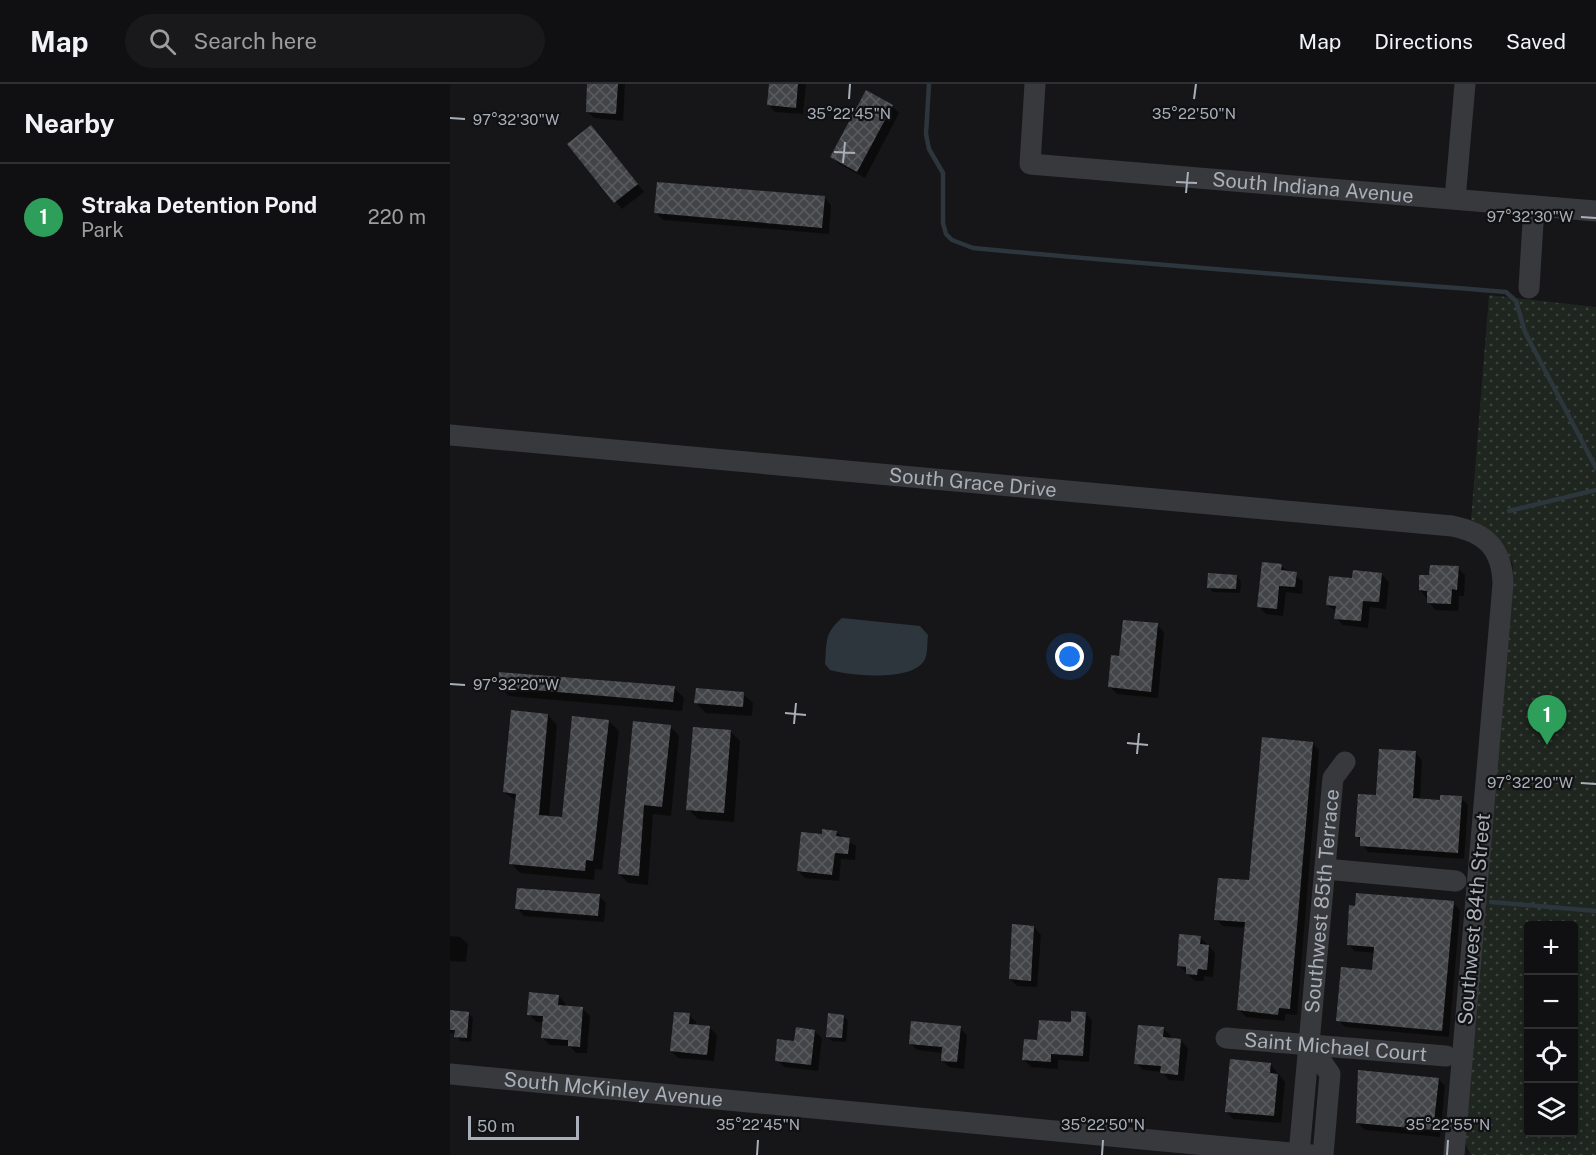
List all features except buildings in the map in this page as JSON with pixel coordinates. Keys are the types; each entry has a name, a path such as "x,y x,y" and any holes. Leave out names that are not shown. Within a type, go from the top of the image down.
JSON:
{"street":[{"name":"South Indiana Avenue","path":"1035,84 1030,164 1596,211"},
{"path":"1455,199 1465,84"},
{"path":"1529,288 1534,206"},
{"name":"South Grace Drive","path":"450,435 1452,526 1471,530 1490,544"},
{"name":"Southwest 84th Street","path":"1454,1155 1503,584 1501,561 1490,544"},
{"name":"Southwest 85th Terrace","path":"1305,1155 1305,1076 1310,1045 1333,778 1345,762"},
{"path":"1325,869 1456,880"},
{"name":"Saint Michael Court","path":"1226,1038 1446,1056"},
{"path":"1310,1045 1329,1074 1323,1155"},
{"name":"South McKinley Avenue","path":"450,1074 1305,1155"}],"shaded area":[{"path":"1489,295 1596,307 1596,1155 1471,1155 1464,1140 1513,565 1506,550 1485,529 1471,520"},
{"path":"842,618 920,626 928,635 925,659 919,666 896,674 867,675 830,670 825,664 829,633"}],"waterway":[{"path":"929,84 926,134 929,149 943,173 943,223 946,234 952,240 973,248 1506,292 1516,301 1525,332 1596,468"},
{"path":"1509,511 1596,490"},
{"path":"1491,902 1596,911"}],"place":[{"name":"Straka Detention Pond","path":"1547,745"}]}
